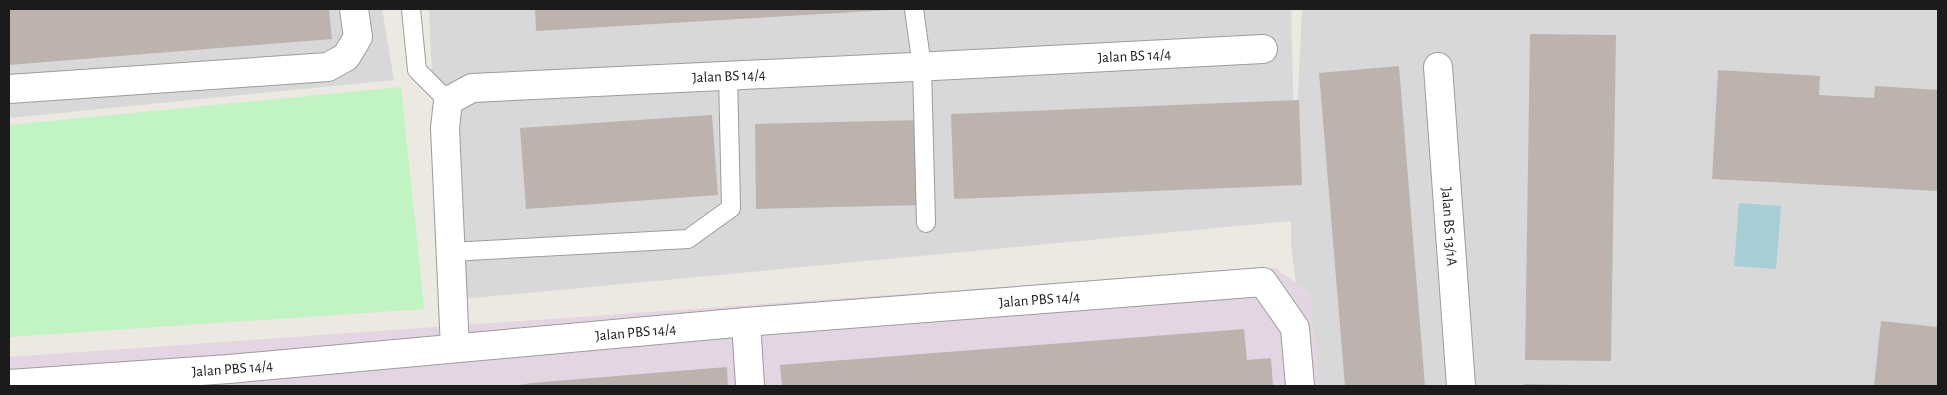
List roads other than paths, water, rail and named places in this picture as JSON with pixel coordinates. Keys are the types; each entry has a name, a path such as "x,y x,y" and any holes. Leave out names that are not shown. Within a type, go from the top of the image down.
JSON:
{"street":[{"path":"9,89 328,67 346,57 358,37 354,9"},
{"name":"Jalan BS 14/4","path":"448,101 472,88 922,67 1263,48"},
{"name":"Jalan BS 13/1A","path":"1438,67 1461,386"},
{"path":"448,101 444,128 455,348"},
{"name":"Jalan PBS 14/4","path":"9,384 230,378 455,348 746,322 1263,282 1295,328 1300,386"},
{"path":"746,322 750,386"}],"lane":[{"path":"411,9 417,70 448,101"},
{"path":"914,9 922,67 926,223"},
{"path":"450,252 688,239 705,229 731,208 728,75"}],"water":[{"path":"1739,203 1781,206 1776,269 1734,266"}]}
